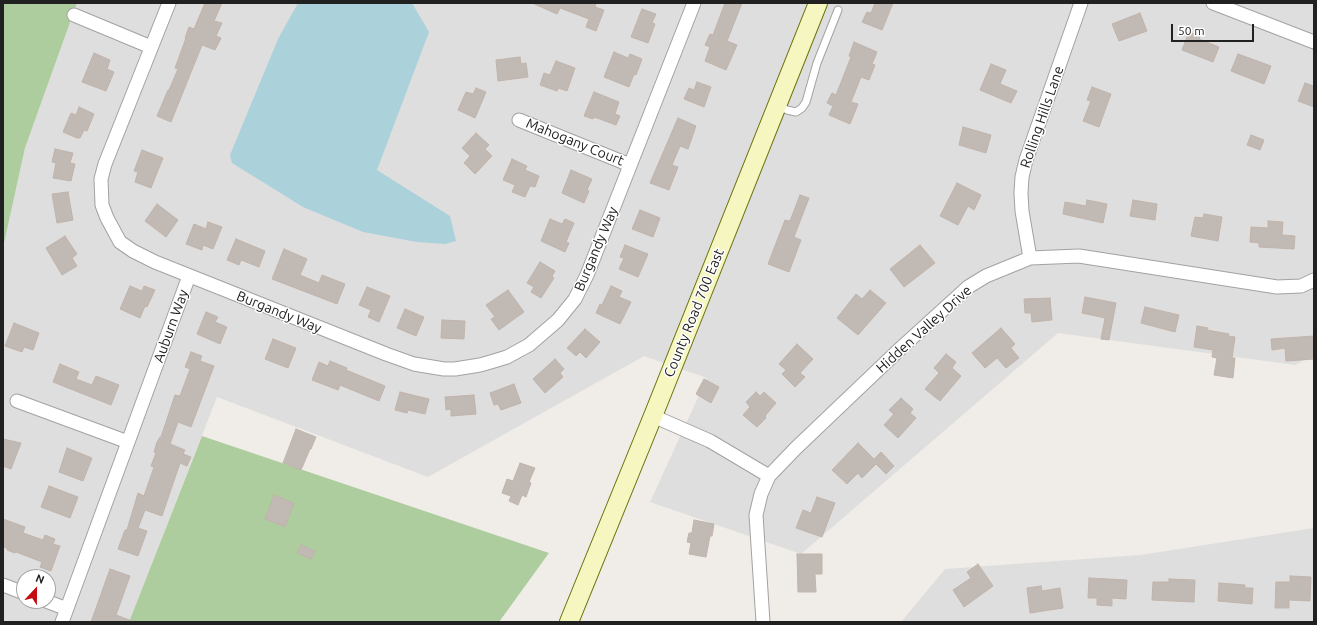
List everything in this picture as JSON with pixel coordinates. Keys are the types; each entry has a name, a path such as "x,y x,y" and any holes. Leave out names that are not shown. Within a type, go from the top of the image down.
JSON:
{"main road":[{"name":"County Road 700 East","path":"570,622 818,3"}],"street":[{"name":"Auburn Way","path":"62,622 189,276 140,255 120,242 102,205 101,179 169,3"},
{"name":"Burgandy Way","path":"189,276 404,361 444,369 480,366 507,357 529,346 558,320 575,299 672,62 694,3"},
{"name":"Rolling Hills Lane","path":"1030,258 1022,211 1022,178 1026,160 1081,3"},
{"path":"1213,3 1314,42"},
{"path":"74,15 151,47"},
{"name":"Mahogany Court","path":"519,120 630,165"},
{"name":"Hidden Valley Drive","path":"769,476 796,448 968,287 986,276 1030,258 1079,256 1277,287 1301,286 1314,280"},
{"path":"17,401 128,442"},
{"path":"653,416 710,441 769,476 761,494 756,515 763,622"},
{"path":"3,585 16,590"},
{"path":"56,605 67,609"}],"lane":[{"path":"777,105 787,110 796,112 802,108 806,102 821,52 838,10"}],"shaded area":[{"path":"77,3 1314,3 1314,355 1295,365 1058,333 801,554 650,502 707,378 644,356 428,477 217,397 129,622 3,622 3,248 25,148"},
{"path":"1314,528 1314,622 901,622 945,569 1140,555"}],"green space":[{"path":"3,3 77,3 25,148 3,248"},
{"path":"202,436 549,553 499,622 129,622"}],"water":[{"path":"298,3 412,3 429,32 377,170 450,216 456,241 445,244 417,242 363,232 303,207 232,163 230,155 278,39"}],"building":[{"path":"205,3 222,3 214,21 222,23 216,36 221,38 215,50 202,45 171,122 157,116 178,69 175,68 189,27 194,29"},
{"path":"532,3 596,3 595,7 604,10 596,31 586,27 589,19 560,8 557,14"},
{"path":"725,3 742,3 727,41 737,45 726,70 705,61 710,47 705,45 710,34 713,35"},
{"path":"875,3 893,3 882,30 862,22 867,12 871,13"},
{"path":"642,9 656,14 652,23 655,24 648,43 631,37"},
{"path":"1140,13 1147,31 1119,41 1112,24"},
{"path":"1189,32 1200,36 1199,39 1219,47 1213,62 1182,50"},
{"path":"854,42 877,52 872,64 875,65 869,80 861,77 851,102 858,104 850,124 829,115 833,106 827,103 832,93 836,95 851,57 849,56"},
{"path":"614,52 628,58 630,54 642,59 636,75 634,74 629,87 604,77"},
{"path":"94,53 110,60 107,69 114,72 106,91 82,82"},
{"path":"1238,54 1271,66 1264,84 1231,71"},
{"path":"520,57 521,64 526,63 528,77 498,81 496,60"},
{"path":"556,61 575,68 567,91 558,88 557,91 540,85 544,73 550,75"},
{"path":"991,64 1006,70 1000,84 1017,91 1011,103 980,90"},
{"path":"697,82 711,87 704,107 684,99 689,88 694,90"},
{"path":"1305,83 1314,86 1314,107 1298,101"},
{"path":"1092,87 1111,94 1099,127 1083,121 1091,101 1087,100"},
{"path":"476,88 486,92 475,118 458,110 466,92 473,94"},
{"path":"594,92 619,102 615,114 620,116 616,125 594,117 593,119 584,116"},
{"path":"79,107 94,114 87,131 84,130 80,138 77,138 63,132 71,113 76,115"},
{"path":"678,118 696,126 688,149 680,146 672,165 678,167 669,190 650,183"},
{"path":"963,127 991,135 986,153 959,145"},
{"path":"476,133 489,145 485,149 492,156 475,174 464,163 470,156 462,148"},
{"path":"1251,135 1264,140 1260,150 1247,145"},
{"path":"55,149 73,153 70,163 75,164 71,181 53,178 56,163 52,162"},
{"path":"142,150 163,158 151,188 135,182 138,172 134,171"},
{"path":"512,159 527,166 525,170 539,176 535,187 530,186 525,197 512,192 515,185 503,180"},
{"path":"571,170 592,179 587,190 589,191 584,203 562,193"},
{"path":"957,183 981,195 974,210 968,206 958,225 940,216"},
{"path":"68,192 73,220 57,223 52,194"},
{"path":"800,195 809,198 794,237 801,240 789,272 768,264 785,220 790,221"},
{"path":"1087,200 1107,204 1103,223 1063,214 1065,202 1086,206"},
{"path":"1133,200 1157,204 1155,220 1130,216"},
{"path":"157,204 178,220 166,237 145,221"},
{"path":"640,210 660,218 653,237 632,229"},
{"path":"1204,214 1222,217 1218,241 1191,236 1195,217 1203,218"},
{"path":"550,219 562,224 565,219 574,223 566,242 569,243 565,252 541,241"},
{"path":"1268,221 1283,222 1282,235 1295,236 1294,249 1259,247 1259,243 1250,242 1251,227 1268,228"},
{"path":"208,222 222,227 213,249 203,245 202,250 186,244 194,224 206,229"},
{"path":"65,236 77,254 72,258 77,266 62,275 46,248"},
{"path":"236,239 265,251 259,267 241,260 239,265 227,260"},
{"path":"625,245 648,254 638,277 619,269 624,258 620,257"},
{"path":"920,245 935,263 904,287 890,269"},
{"path":"284,249 307,259 300,275 319,283 322,275 345,284 337,304 272,279"},
{"path":"540,262 555,271 552,276 554,278 541,298 531,292 534,287 527,283"},
{"path":"130,286 142,291 144,286 155,290 147,307 145,306 140,318 120,309"},
{"path":"611,286 622,291 619,297 631,302 620,324 596,313 600,304 602,305"},
{"path":"367,287 390,296 379,322 368,317 371,310 359,305"},
{"path":"508,290 524,312 499,330 491,319 495,317 486,305"},
{"path":"870,290 886,303 858,335 837,318 856,294 862,299"},
{"path":"1085,297 1116,303 1109,340 1101,339 1105,318 1082,313"},
{"path":"1050,298 1052,320 1032,322 1031,313 1025,313 1024,299"},
{"path":"1145,307 1179,315 1175,332 1141,323"},
{"path":"405,309 424,317 416,336 397,328"},
{"path":"206,312 218,317 215,322 227,327 220,344 197,334"},
{"path":"442,320 465,321 464,339 441,338"},
{"path":"14,323 39,333 33,350 24,347 22,352 5,346"},
{"path":"1197,326 1208,328 1207,330 1229,334 1228,336 1235,337 1232,358 1235,358 1233,378 1214,375 1217,358 1212,357 1213,350 1194,347"},
{"path":"1001,328 1015,344 1011,348 1019,358 1006,368 997,358 985,368 972,353"},
{"path":"585,329 600,342 586,358 580,352 576,356 567,348"},
{"path":"1314,336 1314,359 1286,361 1285,348 1272,350 1271,339"},
{"path":"273,339 296,348 288,368 265,359"},
{"path":"797,344 813,359 800,373 805,377 795,387 782,374 786,370 779,364"},
{"path":"191,352 202,356 200,361 214,366 191,427 178,422 170,444 185,450 183,454 191,457 187,466 180,463 162,516 145,510 138,528 147,531 138,556 118,549 125,530 127,530 138,493 144,496 154,467 151,466 156,453 154,452 157,442 161,437 175,395 180,396 190,369 185,367"},
{"path":"946,354 956,362 952,368 961,376 940,401 925,389 939,373 934,368"},
{"path":"555,359 564,369 560,373 563,377 545,393 533,379"},
{"path":"330,361 347,368 346,370 385,386 379,401 340,385 338,390 312,380 319,362 328,366"},
{"path":"60,364 79,372 76,379 92,385 96,376 119,385 111,405 53,382"},
{"path":"704,379 719,387 711,403 696,394"},
{"path":"514,384 521,403 501,410 498,404 494,405 490,393"},
{"path":"400,392 429,399 425,414 408,410 407,413 395,410"},
{"path":"756,392 760,396 764,392 776,403 765,416 766,418 757,427 743,415 750,407 746,402"},
{"path":"474,395 476,414 451,416 451,409 446,410 445,397"},
{"path":"901,398 913,409 910,413 916,418 898,438 884,425 894,414 889,410"},
{"path":"296,429 316,437 301,470 283,463"},
{"path":"3,439 21,443 11,469 3,466"},
{"path":"858,443 874,459 881,452 894,466 886,474 876,464 862,478 858,473 847,484 832,470"},
{"path":"67,448 92,458 83,481 59,472"},
{"path":"520,463 535,468 529,482 531,483 526,497 522,495 518,505 509,501 511,496 502,493 507,479 513,481"},
{"path":"49,486 78,497 70,518 41,507"},
{"path":"274,495 294,503 285,527 265,519"},
{"path":"817,497 835,503 822,537 796,528 803,510 811,513"},
{"path":"3,519 25,527 23,533 43,540 45,535 55,539 53,544 60,546 52,569 40,567 42,562 7,550 7,548 3,547"},
{"path":"694,520 714,524 706,557 689,554 691,543 687,542 689,533 692,533"},
{"path":"301,545 315,551 311,559 297,553"},
{"path":"797,554 822,554 822,574 815,574 816,592 798,592"},
{"path":"978,564 993,586 964,607 953,590 971,578 967,572"},
{"path":"110,569 130,576 116,615 132,622 91,622"},
{"path":"1290,576 1311,577 1310,601 1289,600 1289,608 1275,608 1276,582 1290,582"},
{"path":"1089,578 1127,580 1126,599 1112,598 1112,606 1097,605 1097,598 1088,598"},
{"path":"1169,579 1195,580 1194,602 1152,600 1153,582 1169,582"},
{"path":"1219,583 1245,585 1245,588 1253,588 1252,604 1218,601"},
{"path":"1041,586 1042,591 1060,588 1063,608 1030,613 1027,588"}]}
